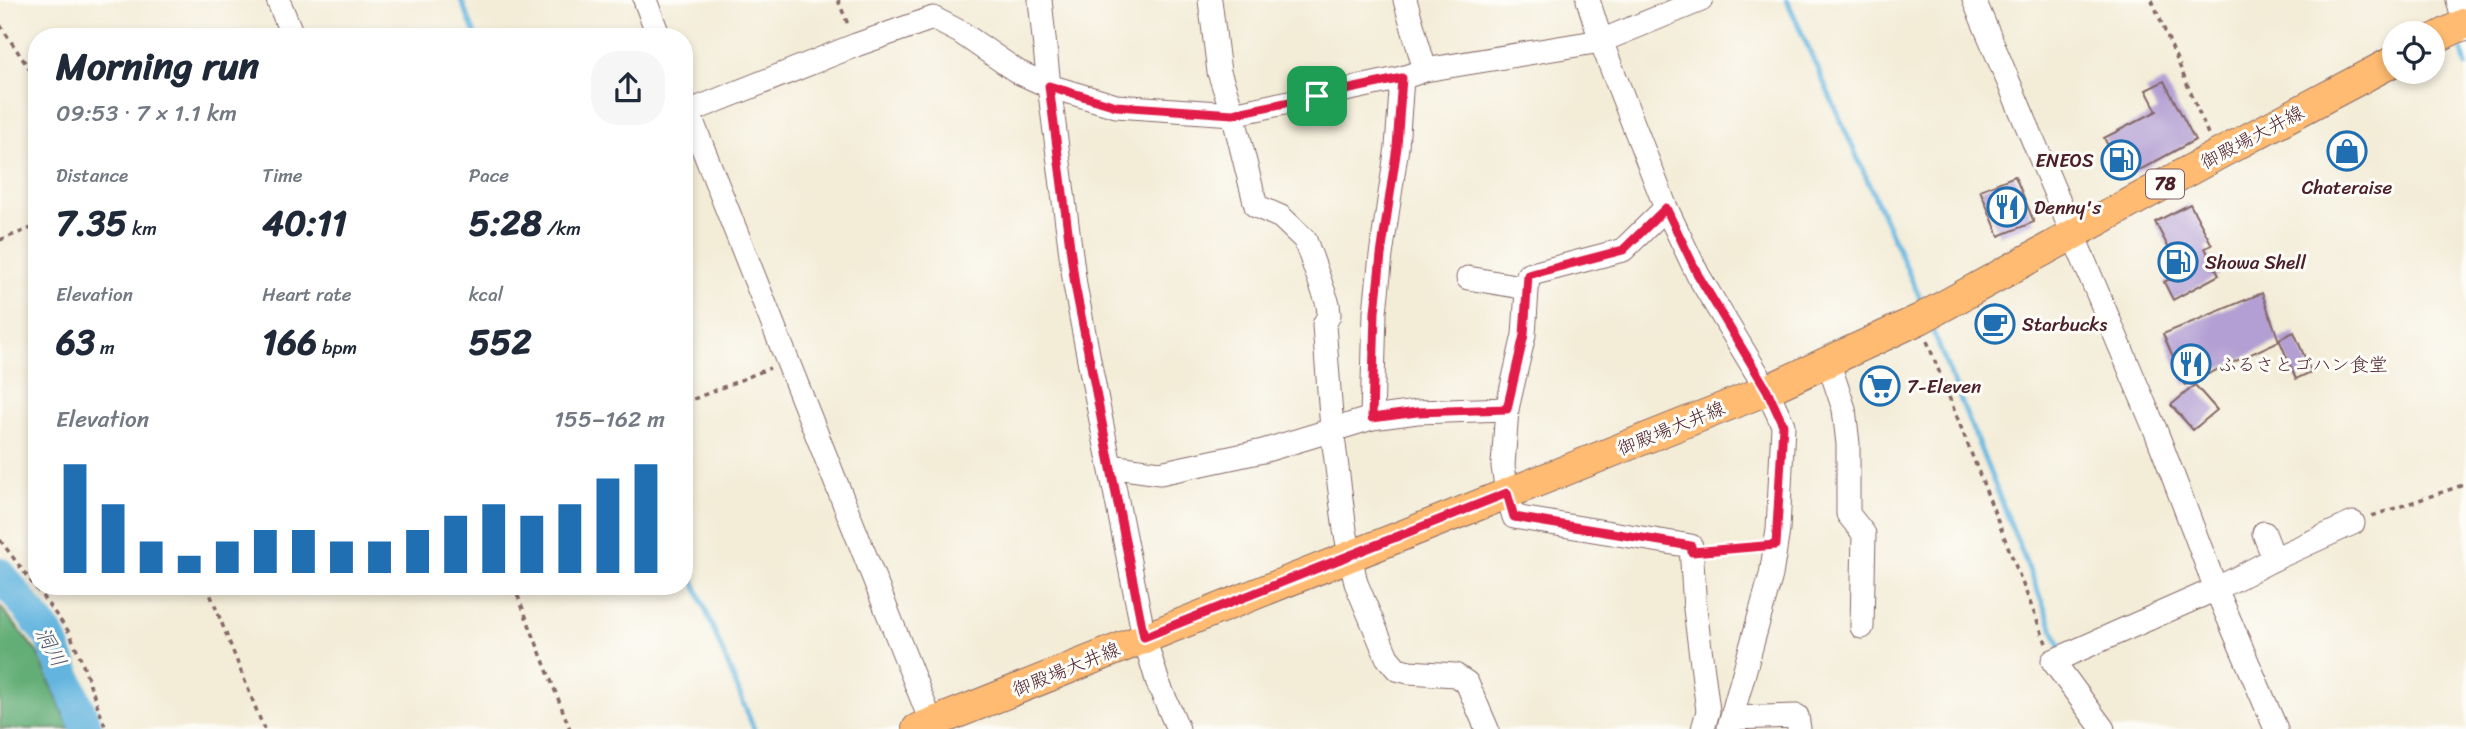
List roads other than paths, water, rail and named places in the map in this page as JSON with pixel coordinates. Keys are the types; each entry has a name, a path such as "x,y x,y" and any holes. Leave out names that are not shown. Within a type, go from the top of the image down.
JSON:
{"main road":[{"path":"2445,31 2463,19"},
{"name":"御殿場大井線","path":"928,727 1144,637 1767,390 1925,316 2382,67"}],"street":[{"path":"278,0 289,28"},
{"path":"645,0 656,28"},
{"path":"1040,0 1075,285 1144,637 1158,683 1178,729"},
{"path":"1210,0 1219,72 1233,114 1255,206 1281,218 1305,240 1328,304 1329,315 1324,325 1332,429 1345,530 1356,583 1387,657 1397,669 1409,673 1455,674 1467,683 1487,729"},
{"path":"1405,0 1425,70"},
{"path":"1588,0 1601,41 1666,208 1698,275 1767,390 1783,425 1776,545 1771,575 1730,725"},
{"path":"693,103 933,18 960,32 1018,72 1049,86 1116,106 1233,114 1402,78 1425,70 1601,41 1701,0"},
{"path":"1973,0 2157,434 2216,589 2276,729"},
{"path":"1372,418 1375,312 1397,147 1402,78"},
{"path":"693,124 788,361 928,727"},
{"path":"1666,208 1623,250 1528,275 1524,335 1507,409 1503,466 1507,493 1514,517 1691,546 1695,609 1708,711 1704,728 1797,716 1799,729"},
{"path":"1468,278 1528,288"},
{"path":"1828,361 1844,409 1848,444 1848,514 1864,534 1861,627"},
{"path":"1110,466 1160,473 1263,451 1372,418 1417,412 1507,409"},
{"path":"2103,729 2053,661 2216,589 2353,523"},
{"path":"2264,533 2274,559"}],"waterway":[{"path":"461,0 472,28"},
{"path":"1787,0 1923,305"},
{"path":"2462,50 2466,66"},
{"path":"1930,324 2061,649"},
{"name":"洞川","path":"0,574 50,637 87,729"},
{"path":"693,579 754,729"}],"place":[{"name":"Chateraise","path":"2347,151"},
{"name":"ENEOS","path":"2121,160"},
{"name":"Denny's","path":"2007,207"},
{"name":"Showa Shell","path":"2178,262"},
{"name":"Starbucks","path":"1995,324"},
{"name":"ふるさとゴハン食堂","path":"2191,364"},
{"name":"7-Eleven","path":"1880,386"}]}
